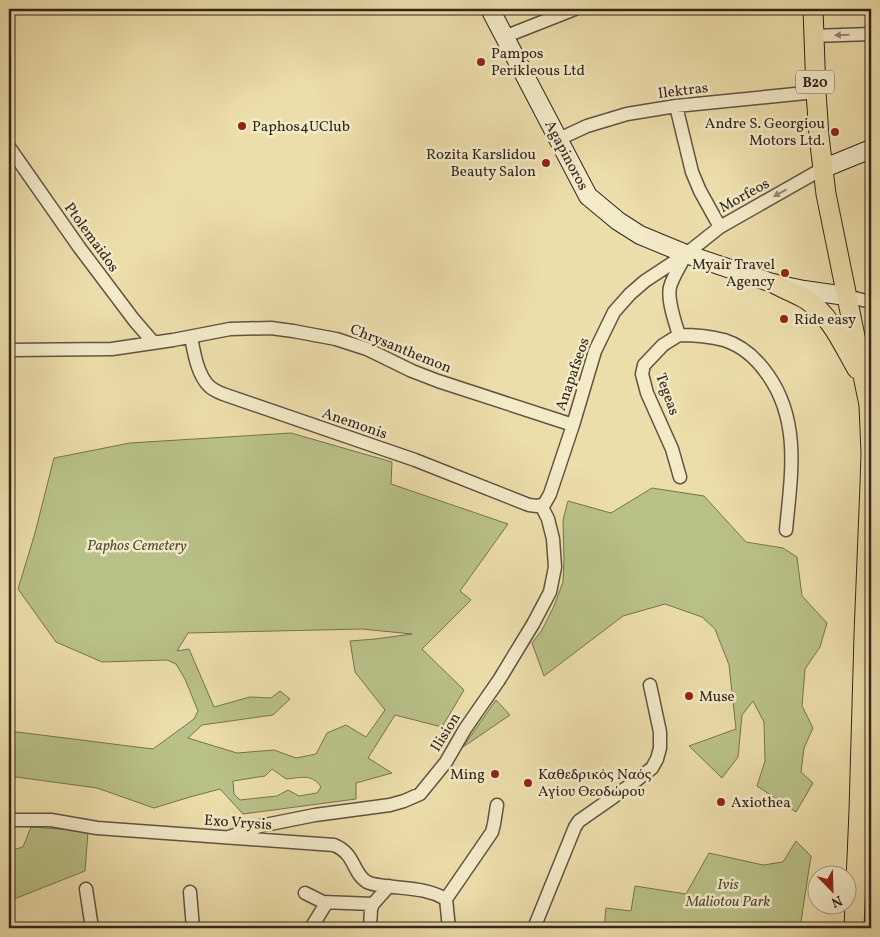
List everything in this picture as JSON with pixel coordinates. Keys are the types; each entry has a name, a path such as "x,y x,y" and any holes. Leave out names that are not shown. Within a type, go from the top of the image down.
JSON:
{"main road":[{"name":"Agapinoros","path":"490,9 588,196 618,222 640,235 686,254 775,284 846,296"},
{"name":"B20","path":"813,9 816,92 826,194 869,405 871,453 864,854 854,928"},
{"path":"822,162 870,149"},
{"path":"775,284 806,300 830,322 866,383"}],"street":[{"path":"504,37 575,9"},
{"path":"813,36 871,34"},
{"name":"Ilektras","path":"559,140 587,126 627,114 676,106 816,92"},
{"path":"676,106 692,172 720,227"},
{"name":"Ptolemaidos","path":"9,147 79,247 134,320 154,342"},
{"name":"Morfeos","path":"686,254 720,227 822,162"},
{"path":"686,254 670,286 669,292 678,335 705,336 726,341 748,352 762,365 784,405 791,437 792,459 786,530"},
{"name":"Anapafseos","path":"541,505 545,503 550,494 595,351 614,312 644,281 686,254"},
{"path":"846,296 871,302"},
{"name":"Chrysanthemon","path":"9,350 112,349 230,329 264,328 293,331 336,339 367,349 438,382 573,425"},
{"name":"Tegeas","path":"678,335 663,345 644,365 642,374 647,393 672,449 680,477"},
{"name":"Anemonis","path":"191,337 204,380 214,390 415,460 529,505 541,505"},
{"name":"Ilision","path":"229,837 260,826 315,814 390,805 420,794 446,762 465,729 499,680 537,618 550,592 555,567 553,539 548,519 541,505"},
{"path":"534,928 579,820 629,786 652,768 657,759 660,748 660,732 650,685"},
{"path":"449,928 446,899 492,832 497,805"},
{"name":"Exo Vrysis","path":"9,819 51,820 97,828 334,845 349,855 365,881 424,891 446,899"},
{"path":"370,928 373,904 389,886"},
{"path":"86,889 92,928"},
{"path":"190,892 193,928"},
{"path":"305,893 323,902 373,904"},
{"path":"311,928 327,902"}],"green space":[{"name":"Paphos Cemetery","path":"291,433 392,462 391,484 508,524 460,591 471,600 422,649 464,690 442,727 395,715 368,758 392,773 356,783 356,799 243,814 220,789 154,808 97,788 9,776 9,731 153,749 194,719 198,711 185,679 176,664 167,660 102,662 56,642 18,589 35,533 54,458 130,443","holes":["362,629 412,634 350,641 355,672 385,710 366,737 346,725 327,733 316,754 296,758 274,750 237,753 188,738 202,725 273,715 290,699 280,691 271,698 250,697 214,707 189,649 177,651 188,633","272,769 286,779 310,778 321,787 317,793 299,796 288,790 277,796 240,800 234,794 233,781 265,776"]},
{"path":"652,488 704,496 746,542 783,548 797,557 802,596 827,623 820,647 805,669 802,706 813,728 804,748 801,772 813,783 796,812 757,786 765,761 764,722 753,701 742,715 738,757 722,778 689,746 736,729 729,665 715,629 702,617 665,604 623,616 544,676 532,643 542,630 563,582 563,520 568,501 611,513"},
{"path":"496,700 510,715 463,747"},
{"path":"31,827 88,831 85,871 9,901 9,851 23,847"},
{"name":"Ivis Maliotou Park","path":"796,841 811,856 810,864 808,864 800,928 604,928 606,908 631,911 635,886 686,894 709,853 763,865 783,862"}],"place":[{"name":"Pampos Perikleous Ltd","path":"481,62"},
{"name":"Paphos4UClub","path":"242,126"},
{"name":"Andre S. Georgiou Motors Ltd.","path":"835,132"},
{"name":"Rozita Karslidou Beauty Salon","path":"546,163"},
{"name":"Myair Travel Agency","path":"785,273"},
{"name":"Ride easy","path":"784,319"},
{"name":"Muse","path":"689,696"},
{"name":"Ming","path":"495,774"},
{"name":"Καθεδρικός Ναός Αγίου Θεοδώρου","path":"528,783"},
{"name":"Axiothea","path":"721,802"}]}
